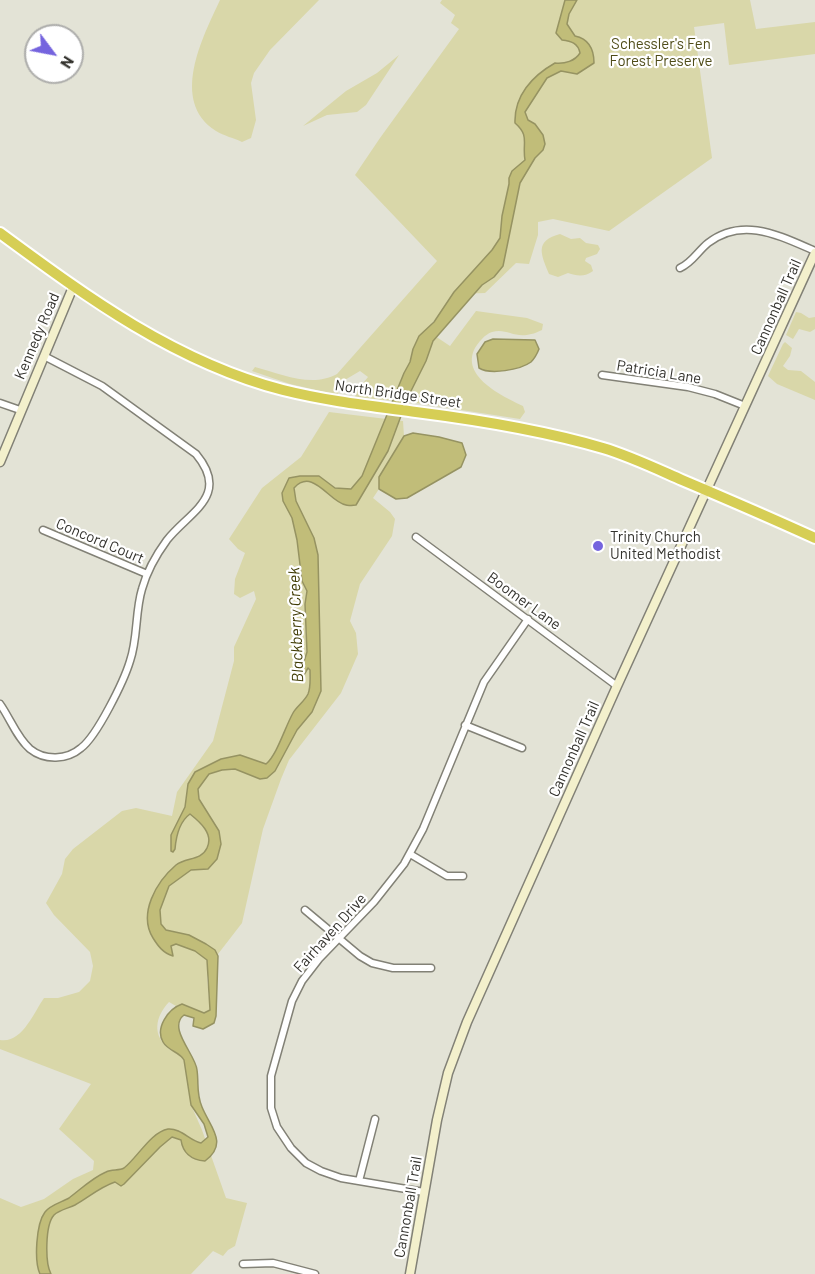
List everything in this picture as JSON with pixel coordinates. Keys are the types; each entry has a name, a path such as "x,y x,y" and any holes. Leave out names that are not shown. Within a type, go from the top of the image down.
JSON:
{"highway":[{"name":"North Bridge Street","path":"0,233 73,287 134,326 180,352 234,375 282,389 368,406 518,427 604,448 815,538"}],"street":[{"path":"680,268 693,260 719,236 742,229 769,231 815,252"},
{"name":"Cannonball Trail","path":"410,1274 437,1120 448,1073 467,1022 815,252"},
{"name":"Kennedy Road","path":"0,462 73,287"},
{"path":"0,704 23,742 33,752 52,758 67,756 81,749 90,739 118,690 131,660 138,606 147,574 167,540 202,505 208,486 204,466 185,445 102,386 44,356"},
{"name":"Patricia Lane","path":"602,375 688,387 715,394 745,406"},
{"path":"0,403 20,410"},
{"name":"Concord Court","path":"43,530 147,574"},
{"name":"Boomer Lane","path":"416,537 617,686"},
{"name":"Fairhaven Drive","path":"424,1192 321,1172 295,1153 277,1127 269,1096 271,1076 295,993 310,970 383,891 410,854 426,822 484,681 528,619"},
{"path":"465,725 522,748"},
{"path":"410,854 447,876 463,876"},
{"path":"305,910 360,956 378,966 431,968"},
{"path":"359,1181 375,1119"},
{"path":"243,1264 273,1263 315,1274"}],"green space":[{"path":"220,0 319,0 270,50 254,73 251,83 256,120 251,138 242,142 216,131 202,118 194,103 192,86 194,68"},
{"name":"Schessler's Fen Forest Preserve","path":"442,0 750,0 756,29 815,22 815,54 729,65 724,23 694,27 712,158 609,231 553,219 538,222 538,235 529,264 516,263 485,293 457,294 426,330 450,346 476,311 527,318 543,324 542,330 533,334 519,335 503,331 489,333 476,346 472,358 473,367 486,384 523,406 525,412 520,419 416,403 355,397 368,377 360,371 338,384 338,395 290,384 252,371 255,367 307,380 327,378 337,374 437,261 355,175 459,29 451,23 455,15 440,3"},
{"path":"399,55 366,105 357,112 327,115 303,126 346,91 377,73"},
{"path":"560,234 598,245 600,249 597,254 586,258 585,261 591,265 593,271 584,275 568,273 558,277 549,274 542,255 543,245 551,237"},
{"path":"796,312 809,318 815,317 815,329 810,332 799,329 793,339 786,335"},
{"path":"785,342 792,348 783,366 788,370 801,371 815,382 815,400 777,384 768,376"},
{"path":"329,412 403,421 404,436 379,477 379,489 373,498 395,519 392,536 360,584 350,621 356,633 358,654 341,693 289,760 263,829 242,923 208,967 210,1010 207,1013 184,1005 176,1006 169,1002 157,1026 164,1044 184,1060 191,1105 226,1198 247,1203 235,1246 223,1256 213,1251 191,1274 0,1274 0,1198 21,1207 44,1199 73,1179 93,1170 94,1161 59,1129 91,1084 0,1049 0,1040 8,1040 21,1032 44,998 58,998 79,992 90,981 93,966 90,952 54,915 46,903 62,874 65,859 73,849 122,811 136,808 172,816 177,792 213,741 234,661 234,647 256,599 254,591 240,598 234,594 235,579 245,553 229,539 262,488 301,457"}],"shaded area":[{"path":"565,0 577,0 569,14 567,24 575,36 590,45 594,63 577,74 561,71 547,78 525,112 528,120 535,124 543,135 545,144 520,183 503,266 494,277 482,285 433,341 408,397 388,451 356,505 340,503 308,481 294,488 296,501 314,538 318,555 321,691 312,712 297,730 275,771 267,778 260,779 235,769 209,774 198,789 199,799 219,831 221,844 217,859 208,869 191,870 169,886 160,910 161,924 166,930 189,935 215,950 218,956 214,1023 203,1029 193,1026 194,1018 184,1015 179,1027 180,1034 195,1064 199,1097 216,1135 216,1148 205,1161 192,1158 184,1149 181,1140 172,1137 121,1186 115,1182 110,1184 75,1205 56,1213 51,1220 47,1244 51,1274 40,1274 37,1261 38,1233 47,1210 69,1198 101,1174 124,1168 150,1140 162,1131 177,1130 201,1143 208,1137 204,1124 191,1105 184,1060 165,1045 161,1037 164,1020 177,1006 182,1004 204,1013 210,1010 207,960 195,951 176,944 171,946 173,956 166,953 153,938 147,919 151,899 162,880 176,865 201,855 207,848 209,838 202,825 190,814 181,825 173,852 171,851 171,835 185,807 188,784 195,772 221,759 240,755 266,764 277,748 293,713 308,694 310,670 308,668 301,680 295,679 301,671 307,652 305,604 307,591 302,581 292,518 283,501 282,493 289,478 300,476 319,476 335,488 351,489 362,476 419,336 434,322 454,292 500,238 509,178 512,171 525,160 524,136 515,123 515,113 521,96 532,81 547,68 555,63 573,60 580,53 576,45 562,40 556,33"},
{"path":"493,339 535,340 539,349 536,356 526,365 505,371 484,370 479,368 477,354 485,342"},
{"path":"413,433 462,443 466,455 461,467 407,498 396,499 379,489 379,477 404,436"}],"place":[{"name":"Trinity Church United Methodist","path":"598,546"}],"water label":[{"name":"Blackberry Creek","path":"296,625"}]}
